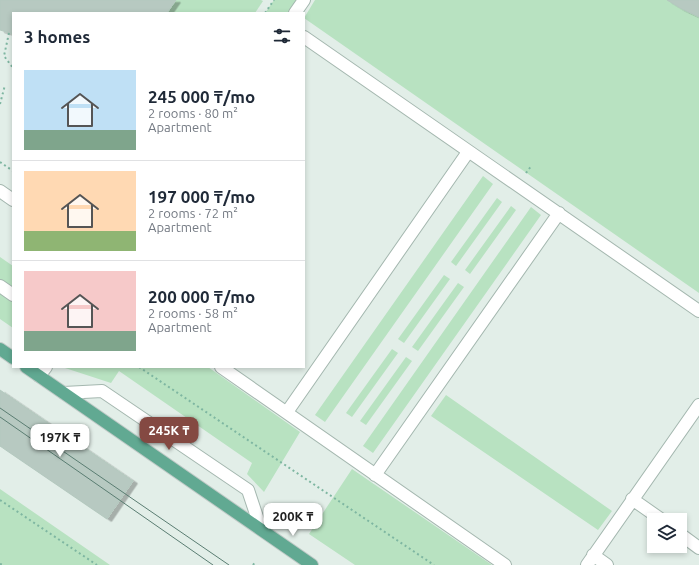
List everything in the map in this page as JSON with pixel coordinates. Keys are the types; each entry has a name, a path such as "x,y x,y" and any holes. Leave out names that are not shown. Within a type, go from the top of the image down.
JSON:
{"main road":[{"path":"0,349 12,357"},
{"path":"30,368 42,371 64,393 312,565"}],"lane":[{"path":"296,12 304,0"},
{"path":"305,38 699,311"},
{"path":"287,412 468,152"},
{"path":"0,191 12,199"},
{"path":"375,475 559,213"},
{"path":"0,286 12,294"},
{"path":"222,368 505,565"},
{"path":"64,393 102,391 248,490 261,529"},
{"path":"607,565 590,560 699,405"},
{"path":"632,499 652,513"},
{"path":"687,539 699,548"}],"path":[{"path":"266,12 274,0"},
{"path":"9,33 4,56 12,67"},
{"path":"0,104 5,85"},
{"path":"0,162 12,170"},
{"path":"526,173 532,165"},
{"path":"140,368 434,565"},
{"path":"0,500 97,565"},
{"path":"254,565 256,561"},
{"path":"0,564 4,565"}],"green space":[{"path":"176,0 263,1 256,12 168,12"},
{"path":"274,0 298,0 290,12 266,12"},
{"path":"315,0 699,0 699,293 305,19"},
{"path":"483,176 493,184 325,422 315,415"},
{"path":"497,198 502,202 456,266 451,262"},
{"path":"511,206 516,210 470,274 465,270"},
{"path":"531,207 541,215 373,453 363,446"},
{"path":"0,257 12,265 12,327 0,319"},
{"path":"444,275 450,279 404,343 398,339"},
{"path":"458,283 464,287 418,351 412,347"},
{"path":"392,349 398,353 352,417 346,413"},
{"path":"406,357 412,361 366,425 360,421"},
{"path":"65,368 209,368 300,432 264,492 247,474 252,463 119,371 111,383"},
{"path":"446,395 612,511 598,530 431,416"},
{"path":"352,469 492,565 355,565 309,534"},
{"path":"0,489 110,565 0,565"}],"building":[{"path":"0,0 176,0 168,12 12,12 12,34 0,30"},
{"path":"667,0 699,0 699,17 680,8"},
{"path":"0,390 133,481 107,519 0,446"}],"tram line":[{"path":"0,408 229,565"},
{"path":"0,417 213,565"}]}
